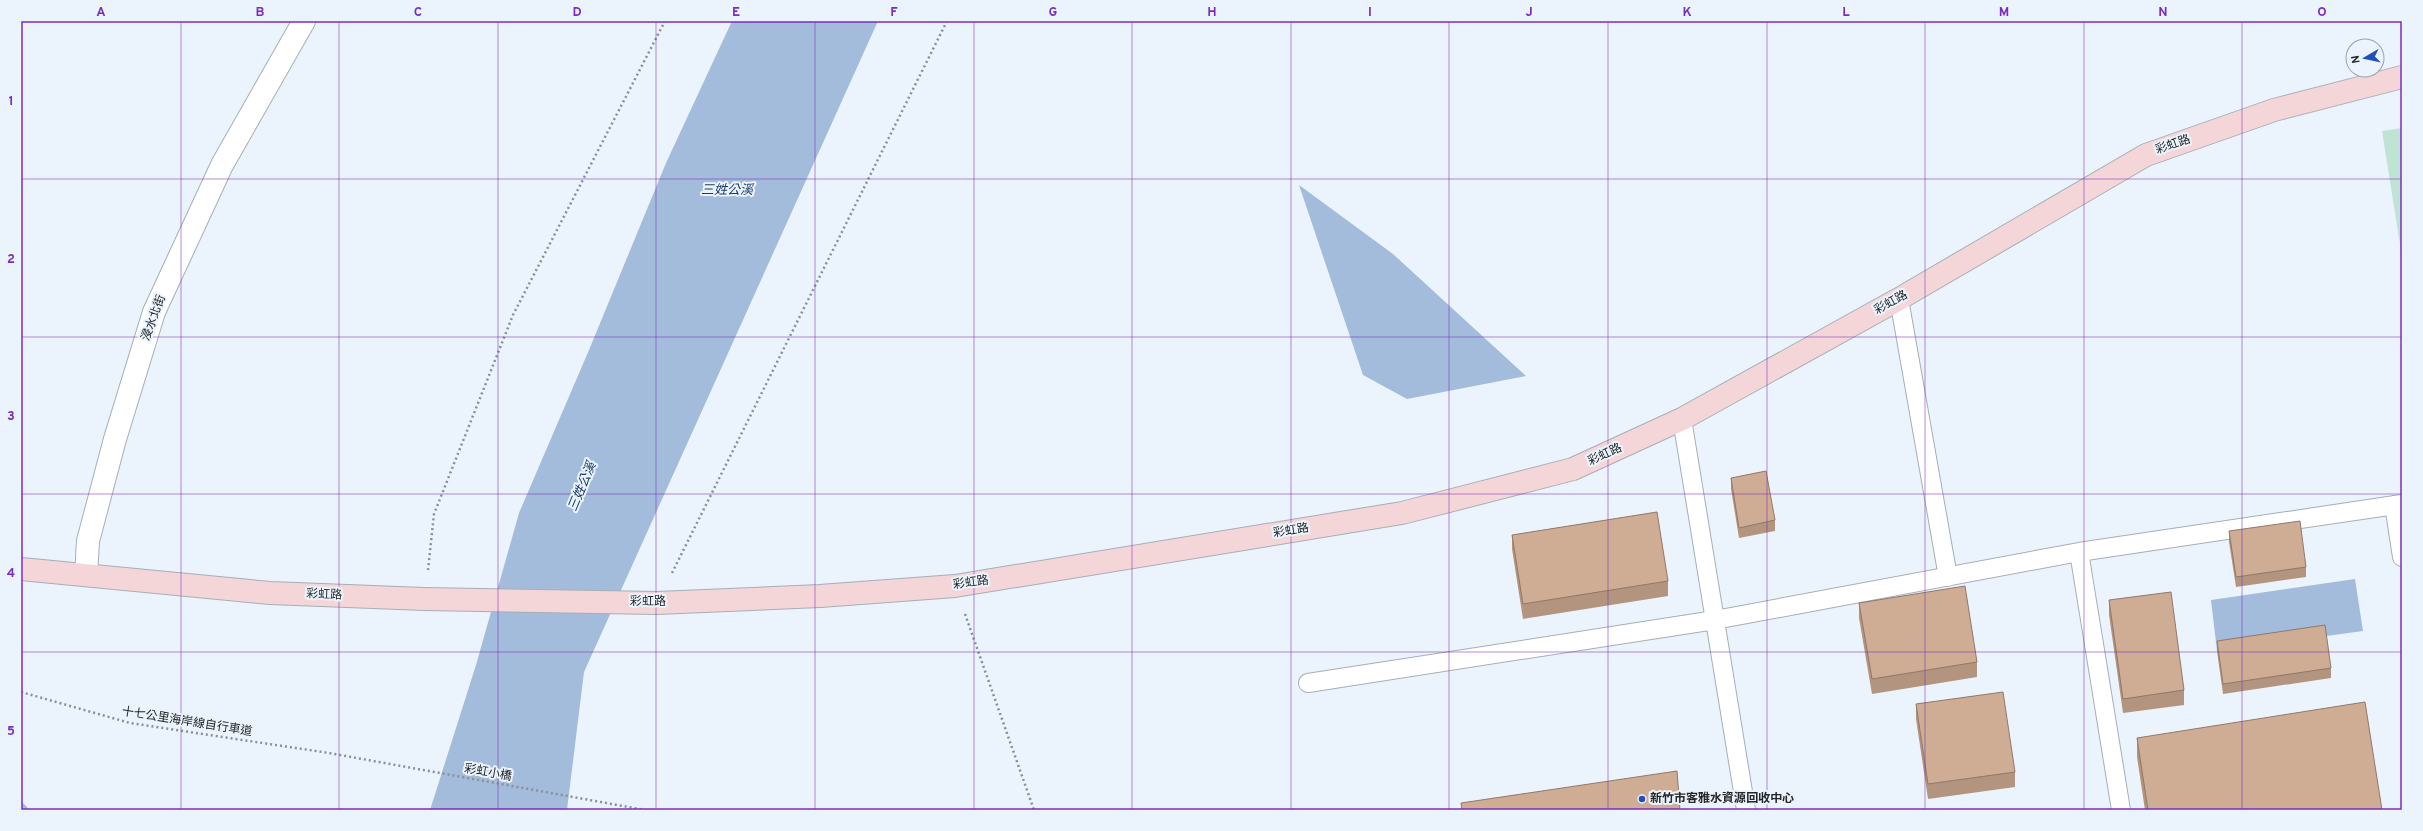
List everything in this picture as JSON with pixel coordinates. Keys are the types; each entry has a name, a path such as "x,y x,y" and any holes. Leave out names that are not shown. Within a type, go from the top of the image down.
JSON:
{"street":[{"name":"浸水北街","path":"86,575 88,541 115,439 154,312 222,165 304,21"},
{"name":"彩虹路","path":"86,575 270,593 424,599 657,602 820,596 955,586 1402,513 1573,469 1682,419 1899,299 2146,155 2274,110 2402,77"},
{"path":"21,569 86,575"}],"lane":[{"path":"1899,299 1948,577"},
{"path":"1682,419 1746,810"},
{"path":"1308,683 1715,620 2079,552 2398,504 2402,557"},
{"path":"2079,552 2121,810"}],"path":[{"path":"424,599 434,514 513,315 665,21"},
{"path":"657,602 947,21"},
{"path":"955,586 1034,810"},
{"name":"十七公里海岸線自行車道","path":"21,692 130,724 329,753"},
{"name":"彩虹小橋","path":"329,753 644,810"}],"green space":[{"path":"2402,128 2402,257 2382,131"}],"water":[{"name":"三姓公溪","path":"732,21 878,21 584,672 567,810 430,810 476,665 519,513 589,350 666,163"},
{"path":"1299,185 1393,254 1526,376 1407,399 1363,375"},
{"path":"2355,579 2363,631 2217,651 2211,600"}],"building":[{"path":"1766,471 1775,520 1739,528 1731,478"},
{"path":"1657,512 1668,581 1523,604 1512,535"},
{"path":"2300,521 2306,567 2236,577 2229,531"},
{"path":"1965,586 1977,662 1872,679 1859,603"},
{"path":"2171,592 2184,690 2123,699 2109,600"},
{"path":"2325,625 2331,668 2223,684 2217,641"},
{"path":"2003,692 2015,772 1928,784 1916,704"},
{"path":"2365,702 2382,810 2148,810 2137,738"},
{"path":"1677,771 1680,810 1462,810 1461,803"}],"place":[{"name":"新竹市客雅水資源回收中心","path":"1642,799"}]}
